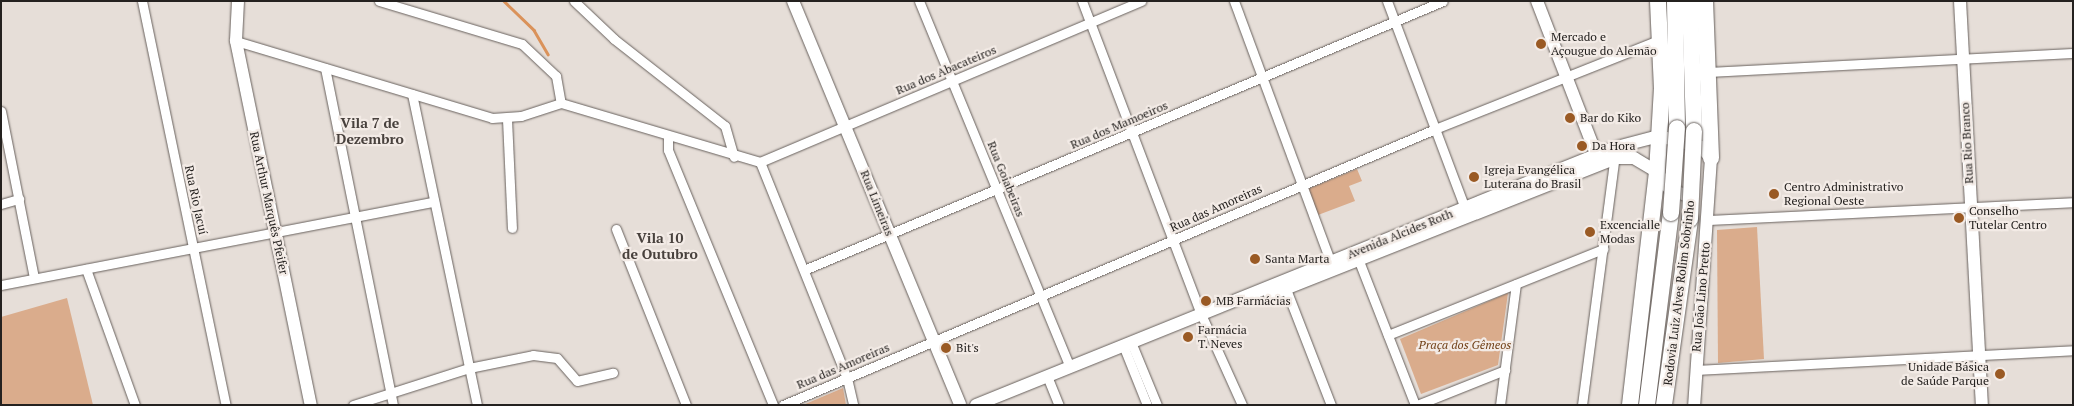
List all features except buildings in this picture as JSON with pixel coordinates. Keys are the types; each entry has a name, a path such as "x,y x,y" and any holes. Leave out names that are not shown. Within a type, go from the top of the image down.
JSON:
{"highway":[{"path":"1630,405 1657,172 1660,39 1658,1"},
{"name":"Rodovia Luiz Alves Rolim Sobrinho","path":"1647,405 1671,213 1677,128 1675,1"},
{"name":"Rodovia Luiz Alves Rolim Sobrinho","path":"1664,405 1690,219 1694,131 1690,1"},
{"path":"1704,1 1711,158"}],"street":[{"name":"Rua Rio Jacuí","path":"142,1 226,405"},
{"name":"Rua Arthur Marquês Pfeifer","path":"238,1 236,41 311,405"},
{"path":"379,1 522,44 556,76 561,103"},
{"path":"574,1 614,39 725,126 734,157"},
{"name":"Rua Limeiras","path":"793,1 960,405"},
{"name":"Rua Goiabeiras","path":"919,1 1070,367"},
{"path":"1082,1 1173,241 1242,405"},
{"name":"Rua dos Abacateiros","path":"760,162 1142,1"},
{"path":"1234,1 1332,266"},
{"path":"1387,1 1466,212"},
{"name":"Rua dos Mamoeiros","path":"804,270 1443,1"},
{"path":"1537,1 1598,160"},
{"name":"Rua Rio Branco","path":"1960,1 1982,405"},
{"name":"Rua das Amoreiras","path":"783,405 1173,241 1302,184 1566,75 1660,39"},
{"path":"236,41 412,94 507,119 561,103 734,157 760,162 847,378 853,405"},
{"path":"1708,72 2073,53"},
{"path":"325,68 393,405"},
{"path":"412,94 477,405"},
{"path":"1,111 34,278"},
{"path":"507,119 512,228"},
{"path":"1659,136 1701,147 1711,158"},
{"name":"Avenida Alcides Roth","path":"976,405 1049,380 1659,136"},
{"path":"668,137 668,150 773,405"},
{"path":"1582,405 1604,250 1615,153 1634,158 1657,172 1670,190 1690,196 1708,220 2073,202"},
{"name":"Rodovia Luiz Alves Rolim Sobrinho","path":"1708,220 1711,158"},
{"path":"1690,196 1710,181"},
{"path":"1,204 18,200"},
{"path":"1,285 194,250 434,202"},
{"name":"Rua João Lino Pretto","path":"1694,405 1695,370 1708,220"},
{"path":"616,229 686,405"},
{"path":"1388,335 1604,250"},
{"path":"1357,256 1416,405 1505,370"},
{"path":"86,269 135,405"},
{"path":"1500,405 1516,284"},
{"path":"1285,285 1331,405"},
{"path":"1128,347 1147,405"},
{"path":"1128,347 1157,405"},
{"name":"Avenida Alcides Roth","path":"999,405 1049,380 1070,367 1128,347"},
{"path":"1695,370 2073,350"},
{"path":"353,405 390,391 469,368 533,355 557,358 577,381 613,373"},
{"path":"1049,380 1059,405"}],"green space":[{"path":"1357,169 1362,181 1349,186 1355,201 1318,215 1308,189"},
{"path":"1757,227 1764,359 1718,363 1717,230"},
{"name":"Praça dos Gêmeos","path":"1508,293 1498,365 1421,394 1400,339"},
{"path":"67,298 93,405 1,405 1,317"},
{"path":"843,388 846,405 803,405"}],"waterway":[{"path":"504,1 534,30 548,54"}],"place":[{"name":"Mercado e Açougue do Alemão","path":"1541,44"},
{"name":"Bar do Kiko","path":"1570,118"},
{"name":"Da Hora","path":"1582,146"},
{"name":"Igreja Evangélica Luterana do Brasil","path":"1474,177"},
{"name":"Centro Administrativo Regional Oeste","path":"1774,194"},
{"name":"Conselho Tutelar Centro","path":"1959,218"},
{"name":"Excencialle Modas","path":"1590,232"},
{"name":"Santa Marta","path":"1255,259"},
{"name":"MB Farmácias","path":"1206,301"},
{"name":"Farmácia T. Neves","path":"1188,337"},
{"name":"Bit's","path":"946,348"},
{"name":"Unidade Básica de Saúde Parque","path":"2000,374"}],"district":[{"name":"Vila 7 de Dezembro","path":"370,132"},
{"name":"Vila 10 de Outubro","path":"660,246"}]}
